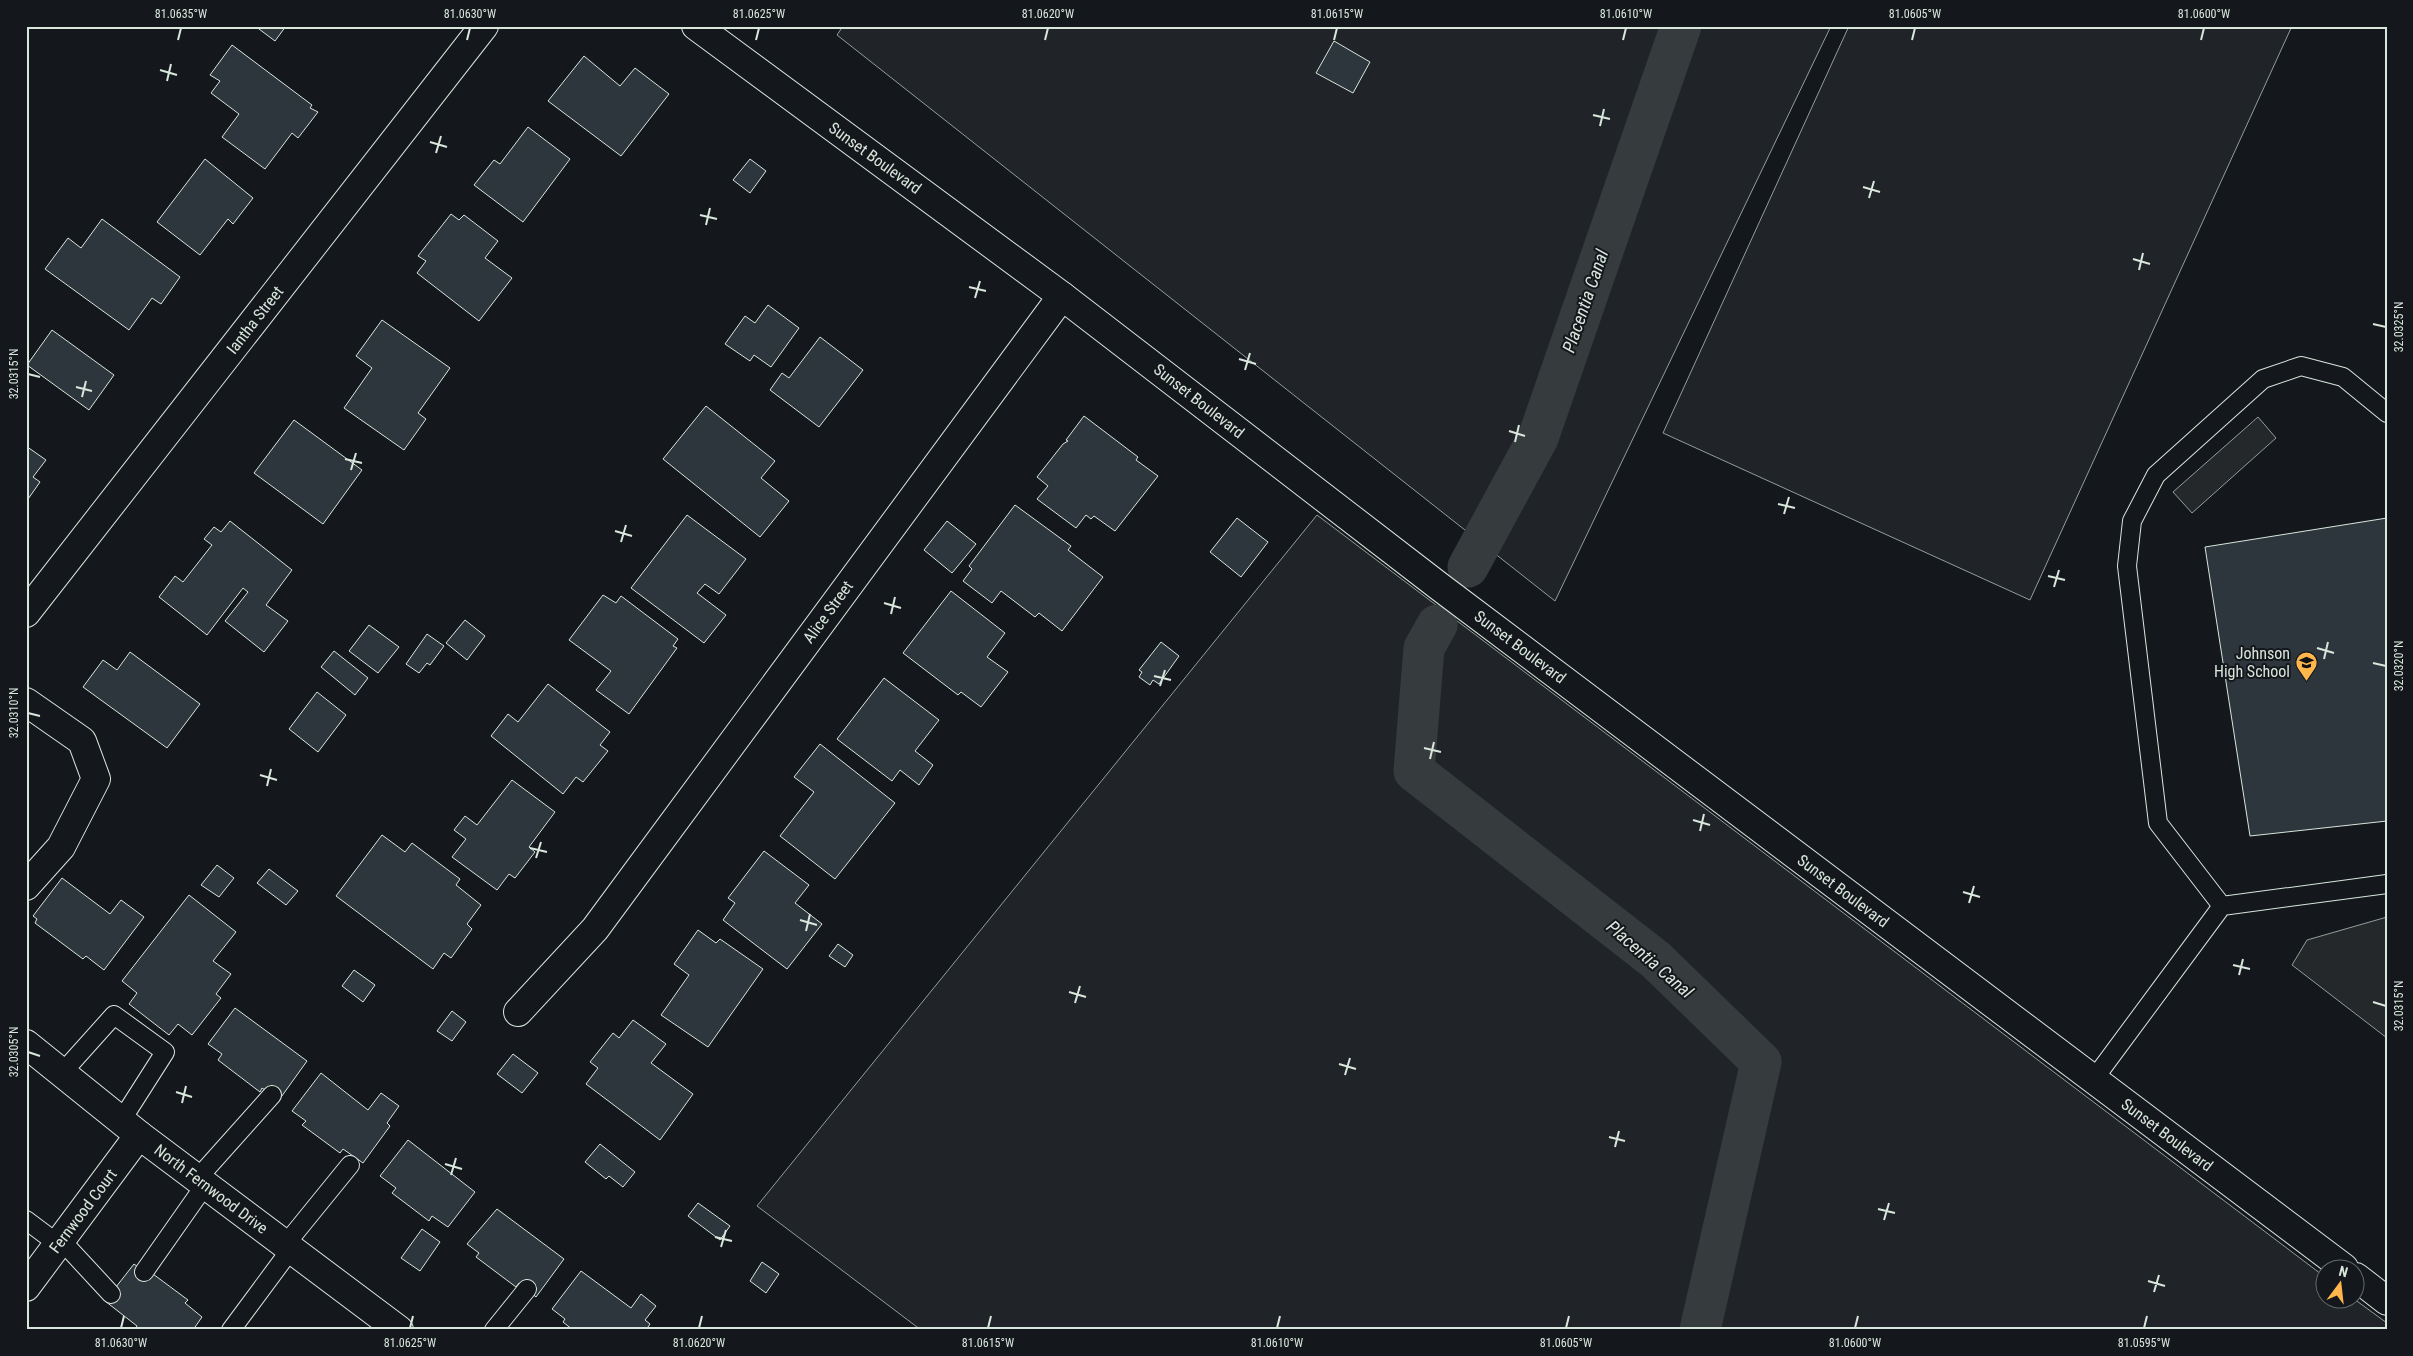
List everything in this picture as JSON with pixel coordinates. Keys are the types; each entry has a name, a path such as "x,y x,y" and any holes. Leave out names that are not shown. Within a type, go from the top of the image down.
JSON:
{"street":[{"name":"Iantha Street","path":"26,613 484,26"},
{"name":"Sunset Boulevard","path":"696,26 1062,296 1440,587 2331,1258"},
{"name":"Alice Street","path":"518,1012 595,929 1062,296"},
{"path":"26,702 82,741 96,780 61,847 26,886"},
{"name":"North Fernwood Drive","path":"26,1044 130,1128 399,1330"},
{"name":"Fernwood Court","path":"26,1287 59,1242 130,1128"},
{"path":"2366,1285 2387,1301"}],"lane":[{"path":"2222,906 2158,823 2127,566 2132,521 2156,475 2264,379 2301,366 2343,377 2387,413"},
{"path":"2094,1079 2222,906 2387,884"},
{"path":"62,1073 114,1015 165,1052 130,1128"},
{"path":"144,1272 201,1182 272,1095"},
{"path":"231,1330 288,1247 350,1165"},
{"path":"26,1220 59,1242 111,1294"},
{"path":"494,1330 527,1289"}],"shaded area":[{"path":"843,26 1831,26 1555,601 837,35"},
{"path":"1849,26 2292,26 2030,600 1663,433"},
{"path":"2258,417 2276,438 2192,513 2173,492"},
{"path":"1317,515 2316,1270 2316,1308 2366,1308 2387,1323 2387,1330 921,1330 757,1206"},
{"path":"2387,917 2387,1038 2292,965 2307,940"}],"building":[{"path":"255,26 286,26 275,41"},
{"path":"1334,41 1370,62 1353,93 1316,73"},
{"path":"232,45 312,105 310,108 318,112 298,138 292,133 265,169 222,137 239,114 211,93 220,81 210,75"},
{"path":"584,56 620,86 635,68 669,94 621,156 548,101"},
{"path":"528,127 570,159 523,222 474,185 494,160 500,164"},
{"path":"205,159 253,198 233,224 228,219 200,255 157,222"},
{"path":"750,159 766,171 750,193 733,180"},
{"path":"451,214 459,220 464,215 498,241 485,258 512,278 479,321 417,273 426,261 418,256"},
{"path":"102,219 180,277 161,304 152,298 129,330 45,269 68,238 81,248"},
{"path":"768,305 799,328 771,367 754,355 750,361 725,344 745,316 755,323"},
{"path":"382,320 450,368 418,413 426,419 404,450 344,408 372,368 356,356"},
{"path":"52,330 114,375 89,410 27,365"},
{"path":"820,337 863,370 819,427 770,390 782,373 789,378"},
{"path":"706,406 775,461 761,478 789,501 760,537 663,459"},
{"path":"1084,416 1138,457 1136,460 1158,476 1115,531 1094,516 1091,519 1086,515 1076,528 1037,499 1048,486 1037,477 1063,444 1068,441 1066,440"},
{"path":"294,420 362,470 323,524 254,473"},
{"path":"26,446 46,460 33,477 40,482 26,502"},
{"path":"1015,505 1071,546 1068,550 1103,577 1062,631 1039,613 1035,617 1001,591 992,603 963,581 972,569 969,566"},
{"path":"687,515 746,559 719,594 705,584 697,593 726,615 704,643 631,588"},
{"path":"1237,518 1268,542 1241,577 1210,552"},
{"name":"Johnson High School","path":"2387,518 2387,821 2250,836 2205,547"},
{"path":"230,521 292,570 266,605 288,621 264,652 225,621 248,592 243,588 207,635 159,597 175,576 183,582 212,545 204,539 214,527 221,532"},
{"path":"947,521 976,544 952,573 924,550"},
{"path":"951,591 1005,633 987,657 1008,672 981,707 961,692 958,695 903,653"},
{"path":"603,595 616,603 621,596 678,639 673,646 677,648 629,714 596,690 611,671 569,640"},
{"path":"465,620 485,636 467,660 446,643"},
{"path":"369,625 399,647 378,673 349,651"},
{"path":"427,634 444,646 430,665 427,663 419,673 406,664"},
{"path":"1161,642 1179,656 1159,684 1153,680 1150,685 1139,677 1142,672 1139,670"},
{"path":"334,651 368,678 355,695 321,667"},
{"path":"130,652 200,704 167,748 83,687 103,660 117,670"},
{"path":"884,678 939,720 915,751 933,765 919,785 900,770 892,781 837,739"},
{"path":"548,684 610,732 600,745 608,751 583,782 576,777 563,794 491,736 508,714 518,722"},
{"path":"317,692 346,715 318,752 289,729"},
{"path":"820,744 895,803 835,879 780,836 814,792 794,777"},
{"path":"512,780 555,812 529,847 535,852 515,878 509,874 497,890 452,857 466,839 454,830 465,816 477,825"},
{"path":"382,835 405,852 412,843 460,879 456,885 481,905 467,924 472,929 451,958 444,953 433,969 336,896"},
{"path":"764,851 809,885 795,903 822,924 787,969 723,920 735,903 728,898"},
{"path":"217,865 234,878 219,897 201,885"},
{"path":"269,869 298,891 286,905 257,883"},
{"path":"62,878 110,914 121,900 144,917 104,970 86,956 83,959 35,923 37,919 33,916"},
{"path":"189,895 236,932 213,961 231,974 216,994 221,998 192,1035 178,1024 169,1035 129,1004 137,993 122,981"},
{"path":"698,930 716,943 720,939 763,969 708,1047 661,1015 689,975 674,964"},
{"path":"838,944 853,955 845,967 829,956"},
{"path":"354,970 375,985 363,1002 342,986"},
{"path":"235,1008 307,1061 279,1100 262,1088 260,1092 218,1060 222,1054 208,1044"},
{"path":"452,1011 466,1022 452,1041 437,1031"},
{"path":"633,1020 666,1044 651,1063 693,1094 660,1140 586,1084 598,1068 590,1062 613,1033 619,1038"},
{"path":"513,1054 538,1073 522,1093 497,1074"},
{"path":"321,1073 368,1110 381,1093 399,1106 387,1123 390,1126 363,1163 343,1149 340,1153 302,1125 306,1121 292,1111"},
{"path":"408,1140 475,1192 448,1227 432,1216 429,1221 392,1193 396,1188 380,1176"},
{"path":"600,1144 635,1172 623,1187 609,1176 606,1179 585,1162"},
{"path":"698,1203 730,1226 720,1240 688,1216"},
{"path":"497,1209 564,1259 536,1297 519,1283 516,1287 476,1257 479,1253 467,1244"},
{"path":"422,1229 440,1242 420,1271 401,1258"},
{"path":"762,1262 779,1274 766,1293 750,1281"},
{"path":"134,1264 151,1277 153,1274 188,1300 185,1303 202,1317 193,1330 135,1330 137,1326 105,1301"},
{"path":"581,1271 631,1308 641,1294 656,1306 645,1320 650,1324 646,1330 573,1330 563,1322 565,1319 552,1309"}],"waterway":[{"name":"Placentia Canal","path":"1468,567 1538,438 1681,26"},
{"name":"Placentia Canal","path":"1437,625 1424,648 1414,771 1656,960 1761,1062 1700,1330"}],"place":[{"name":"Johnson High School","path":"2306,681"}]}
